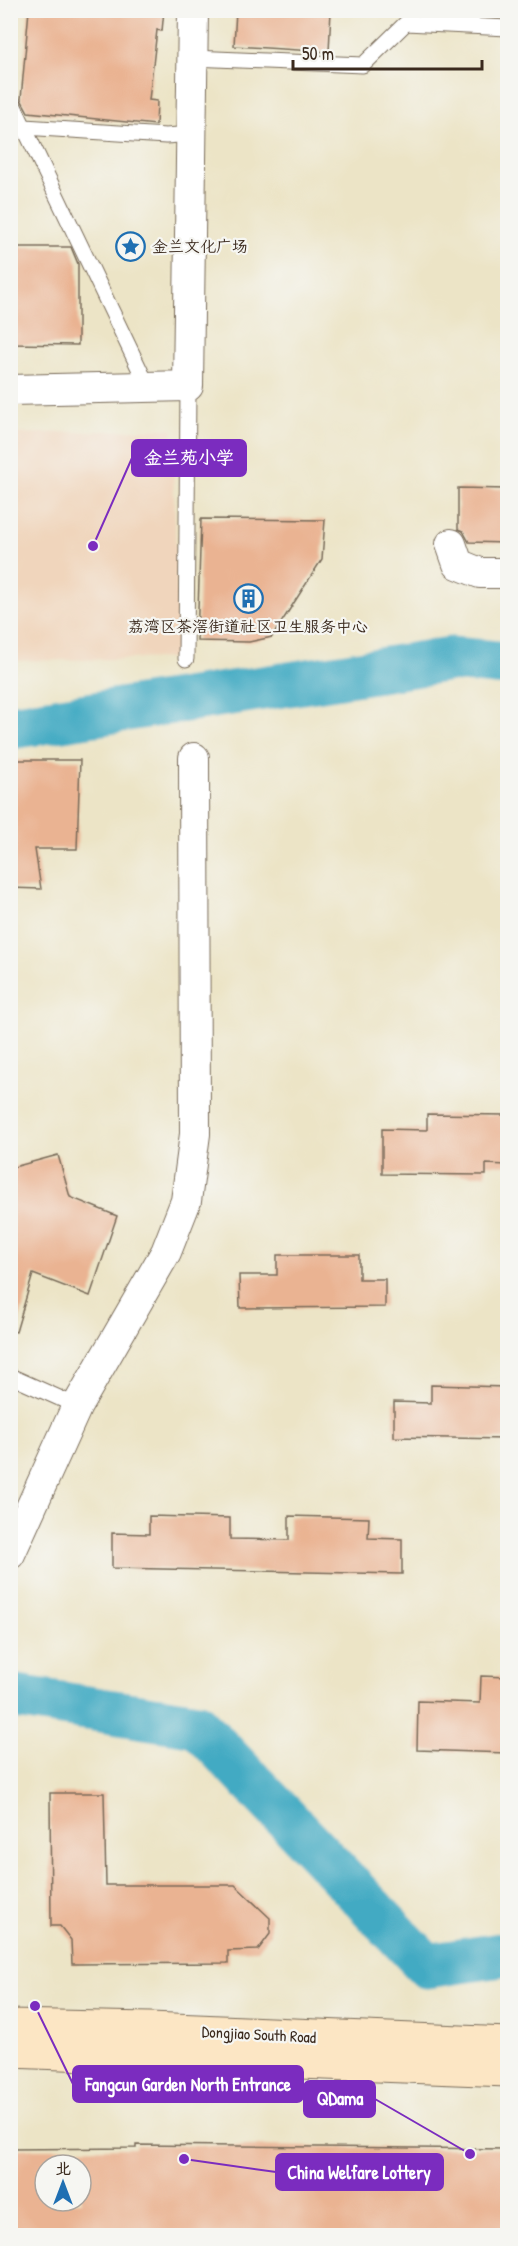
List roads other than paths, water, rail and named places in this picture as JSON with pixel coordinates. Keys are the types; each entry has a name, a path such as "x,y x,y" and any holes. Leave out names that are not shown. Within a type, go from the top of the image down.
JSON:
{"street":[{"path":"10,390 188,386 193,10"},
{"path":"451,544 458,564 480,573 507,573"},
{"path":"10,1554 77,1406 166,1252 186,1201 195,1134 194,758"},
{"name":"Dongjiao South Road","path":"10,2026 150,2029 507,2044"},
{"name":"Dongjiao South Road","path":"10,2051 507,2070"}],"lane":[{"path":"193,58 363,65 406,23 507,28"},
{"path":"10,98 148,387"},
{"path":"24,127 166,136 191,134"},
{"path":"186,659 188,386"},
{"path":"10,1376 77,1406"}],"waterway":[{"path":"10,727 451,659 508,664"},
{"path":"10,1696 197,1725 427,1966 508,1954"}],"place":[{"name":"金兰文化广场","path":"131,246"},
{"name":"金兰苑小学","path":"93,546"},
{"name":"荔湾区茶滘街道社区卫生服务中心","path":"248,598"},
{"name":"Fangcun Garden North Entrance","path":"35,2006"},
{"name":"QDama","path":"470,2154"},
{"name":"China Welfare Lottery","path":"184,2159"}]}
